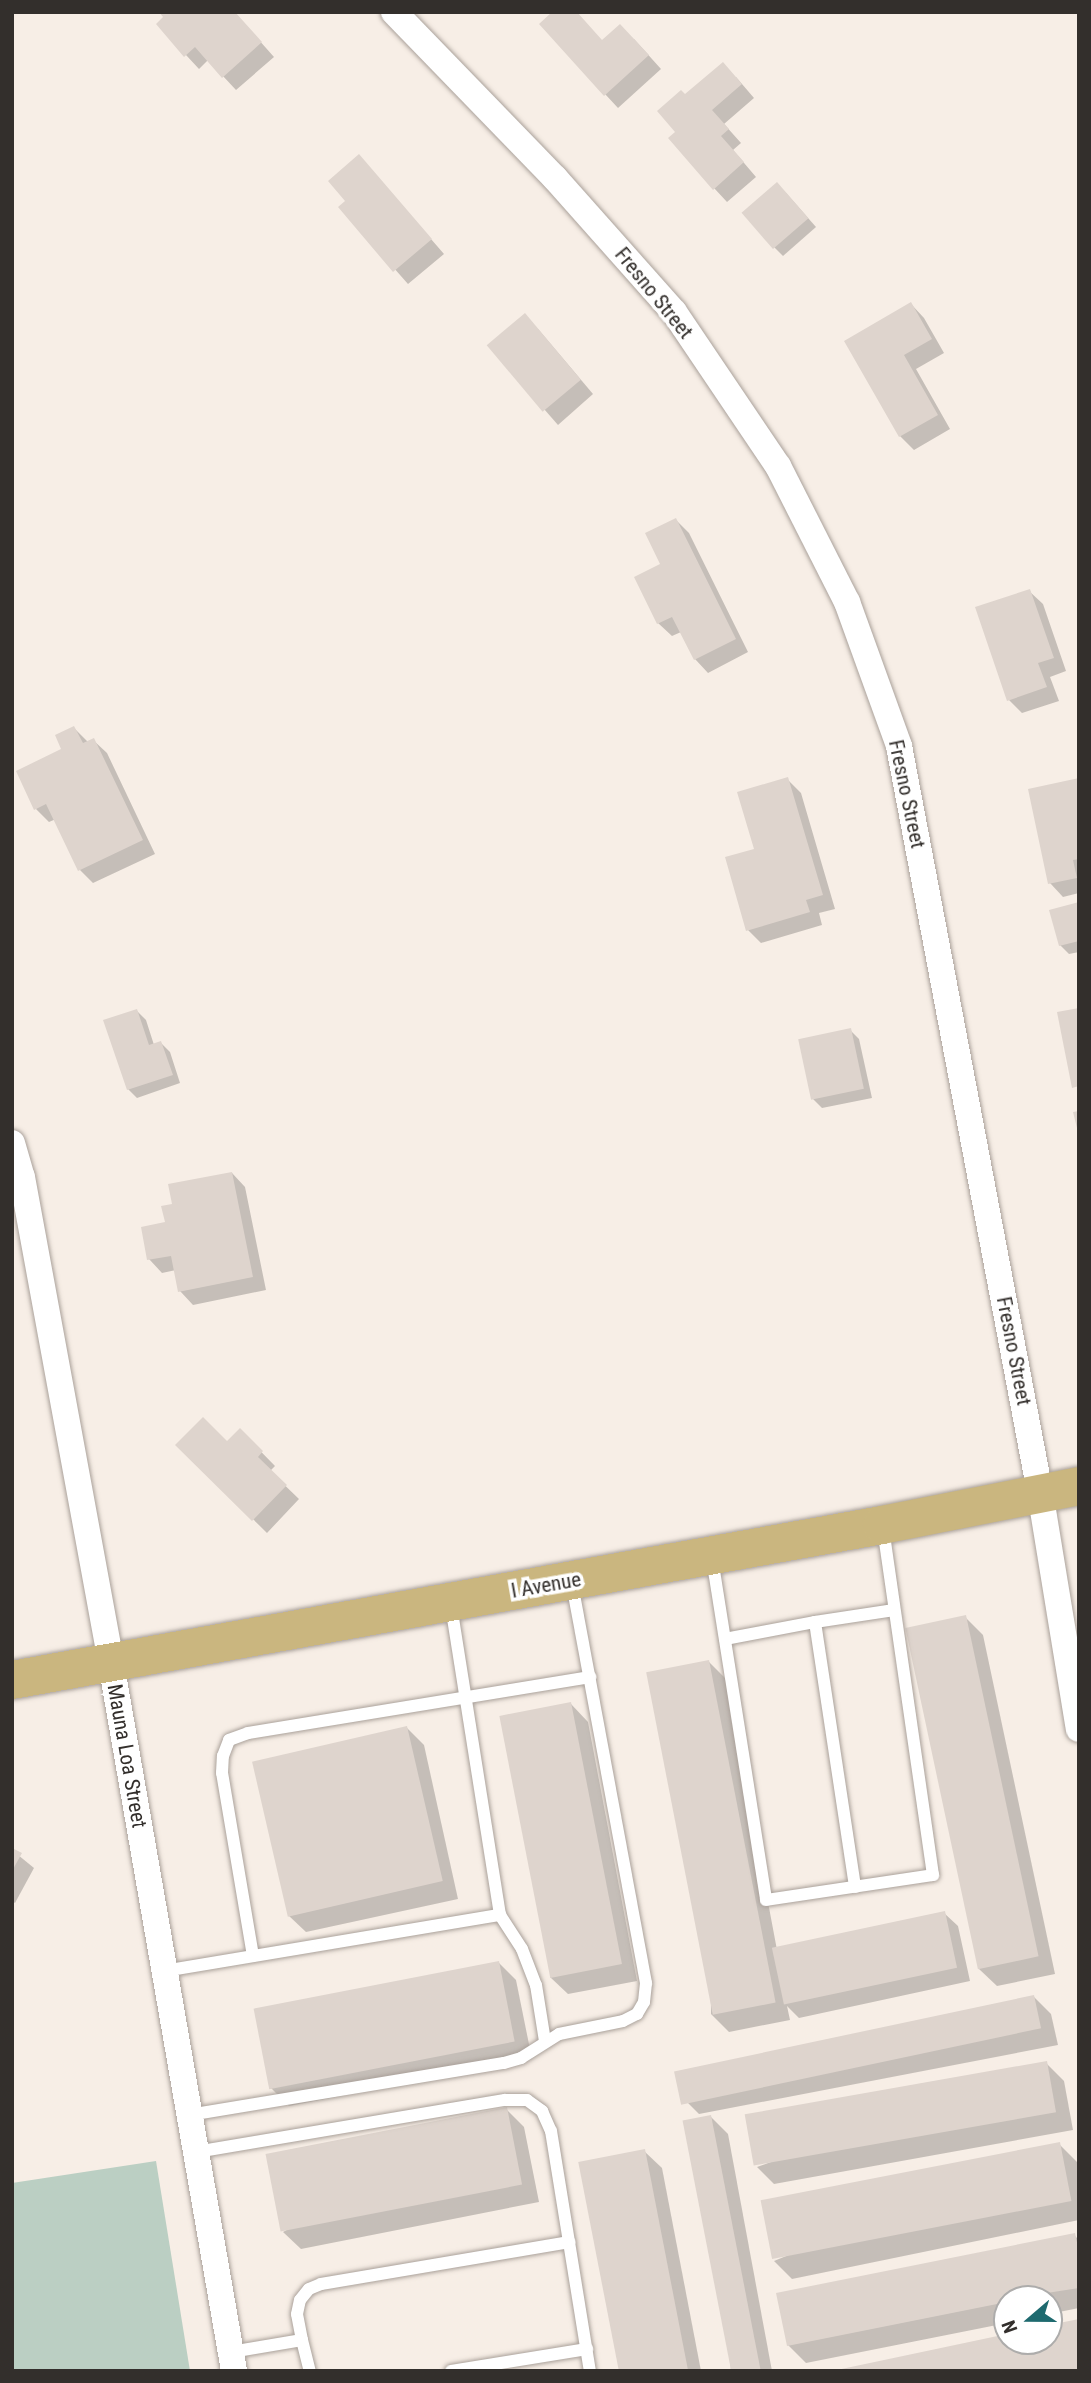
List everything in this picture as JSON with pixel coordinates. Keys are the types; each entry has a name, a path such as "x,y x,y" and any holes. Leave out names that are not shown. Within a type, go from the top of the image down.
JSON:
{"main road":[{"name":"I Avenue","path":"12,1680 882,1525 1079,1486"}],"street":[{"name":"Fresno Street","path":"394,12 555,178 674,312 778,466 847,602 899,746 1040,1492 1079,1729"},
{"name":"Mauna Loa Street","path":"12,1143 22,1177 111,1663 232,2361"}],"lane":[{"path":"712,1555 766,1900 933,1875 882,1525"},
{"path":"189,2115 504,2063 521,2058 559,2034 623,2021 637,2014 644,2002 646,1983 572,1581"},
{"path":"450,1602 500,1914 522,1949 536,1985 545,2041"},
{"path":"725,1639 894,1610"},
{"path":"816,1622 855,1887"},
{"path":"253,1956 222,1773 223,1756 229,1740 248,1733 590,1677"},
{"path":"164,1971 500,1914"},
{"path":"195,2152 505,2100 527,2100 542,2112 551,2131 590,2371"},
{"path":"310,2371 297,2314 300,2300 309,2289 569,2242"},
{"path":"232,2361 302,2340"},
{"path":"452,2371 587,2349"}],"green space":[{"path":"156,2161 190,2371 12,2371 12,2183"}],"building":[{"path":"159,12 235,12 262,42 222,78 195,47 184,57 156,24 163,17"},
{"path":"552,12 577,12 602,40 620,24 649,55 604,96 539,24"},
{"path":"723,62 742,84 712,110 729,129 721,136 744,162 713,190 668,138 675,132 657,111 681,90 685,94"},
{"path":"359,154 432,239 393,272 338,207 345,201 328,181"},
{"path":"777,182 808,218 773,249 742,213"},
{"path":"911,302 932,339 904,355 938,415 899,437 844,341"},
{"path":"525,313 581,380 543,412 487,345"},
{"path":"676,518 736,639 694,660 672,617 657,624 634,577 660,564 645,533"},
{"path":"1030,589 1054,658 1038,663 1047,687 1007,701 975,607"},
{"path":"74,726 83,743 94,738 143,840 78,871 46,804 34,810 16,771 61,749 55,735"},
{"path":"788,777 823,895 806,900 810,912 746,931 725,857 754,849 737,792"},
{"path":"1079,778 1079,859 1073,860 1077,878 1048,884 1028,789"},
{"path":"1079,902 1079,941 1059,946 1049,910"},
{"path":"1079,1008 1079,1086 1072,1088 1057,1012"},
{"path":"137,1009 149,1045 161,1041 173,1075 127,1090 103,1020"},
{"path":"851,1028 864,1089 811,1100 798,1039"},
{"path":"1079,1111 1079,1132 1078,1132 1073,1112"},
{"path":"232,1172 253,1277 178,1292 171,1256 147,1260 141,1227 165,1222 161,1206 172,1204 168,1184"},
{"path":"203,1417 227,1441 240,1428 263,1451 258,1457 287,1485 252,1521 175,1445"},
{"path":"966,1615 1039,1956 978,1969 905,1628"},
{"path":"709,1660 776,2003 713,2015 646,1672"},
{"path":"571,1702 622,1964 550,1978 499,1716"},
{"path":"407,1726 443,1881 288,1917 252,1762"},
{"path":"12,1848 22,1853 12,1871"},
{"path":"945,1911 957,1968 784,2005 772,1948"},
{"path":"499,1961 515,2041 269,2089 254,2009"},
{"path":"1034,1995 1041,2028 681,2105 674,2072"},
{"path":"1047,2061 1056,2112 754,2166 745,2114"},
{"path":"507,2107 522,2185 281,2231 266,2154"},
{"path":"711,2115 761,2370 731,2371 683,2121"},
{"path":"1060,2142 1071,2201 772,2259 761,2200"},
{"path":"645,2149 688,2371 619,2371 578,2162"},
{"path":"1075,2233 1079,2252 1079,2288 1063,2290 1063,2285 993,2285 993,2305 787,2346 776,2293"},
{"path":"1079,2319 1079,2371 832,2371 993,2337 993,2355 1063,2355 1063,2322"}]}
